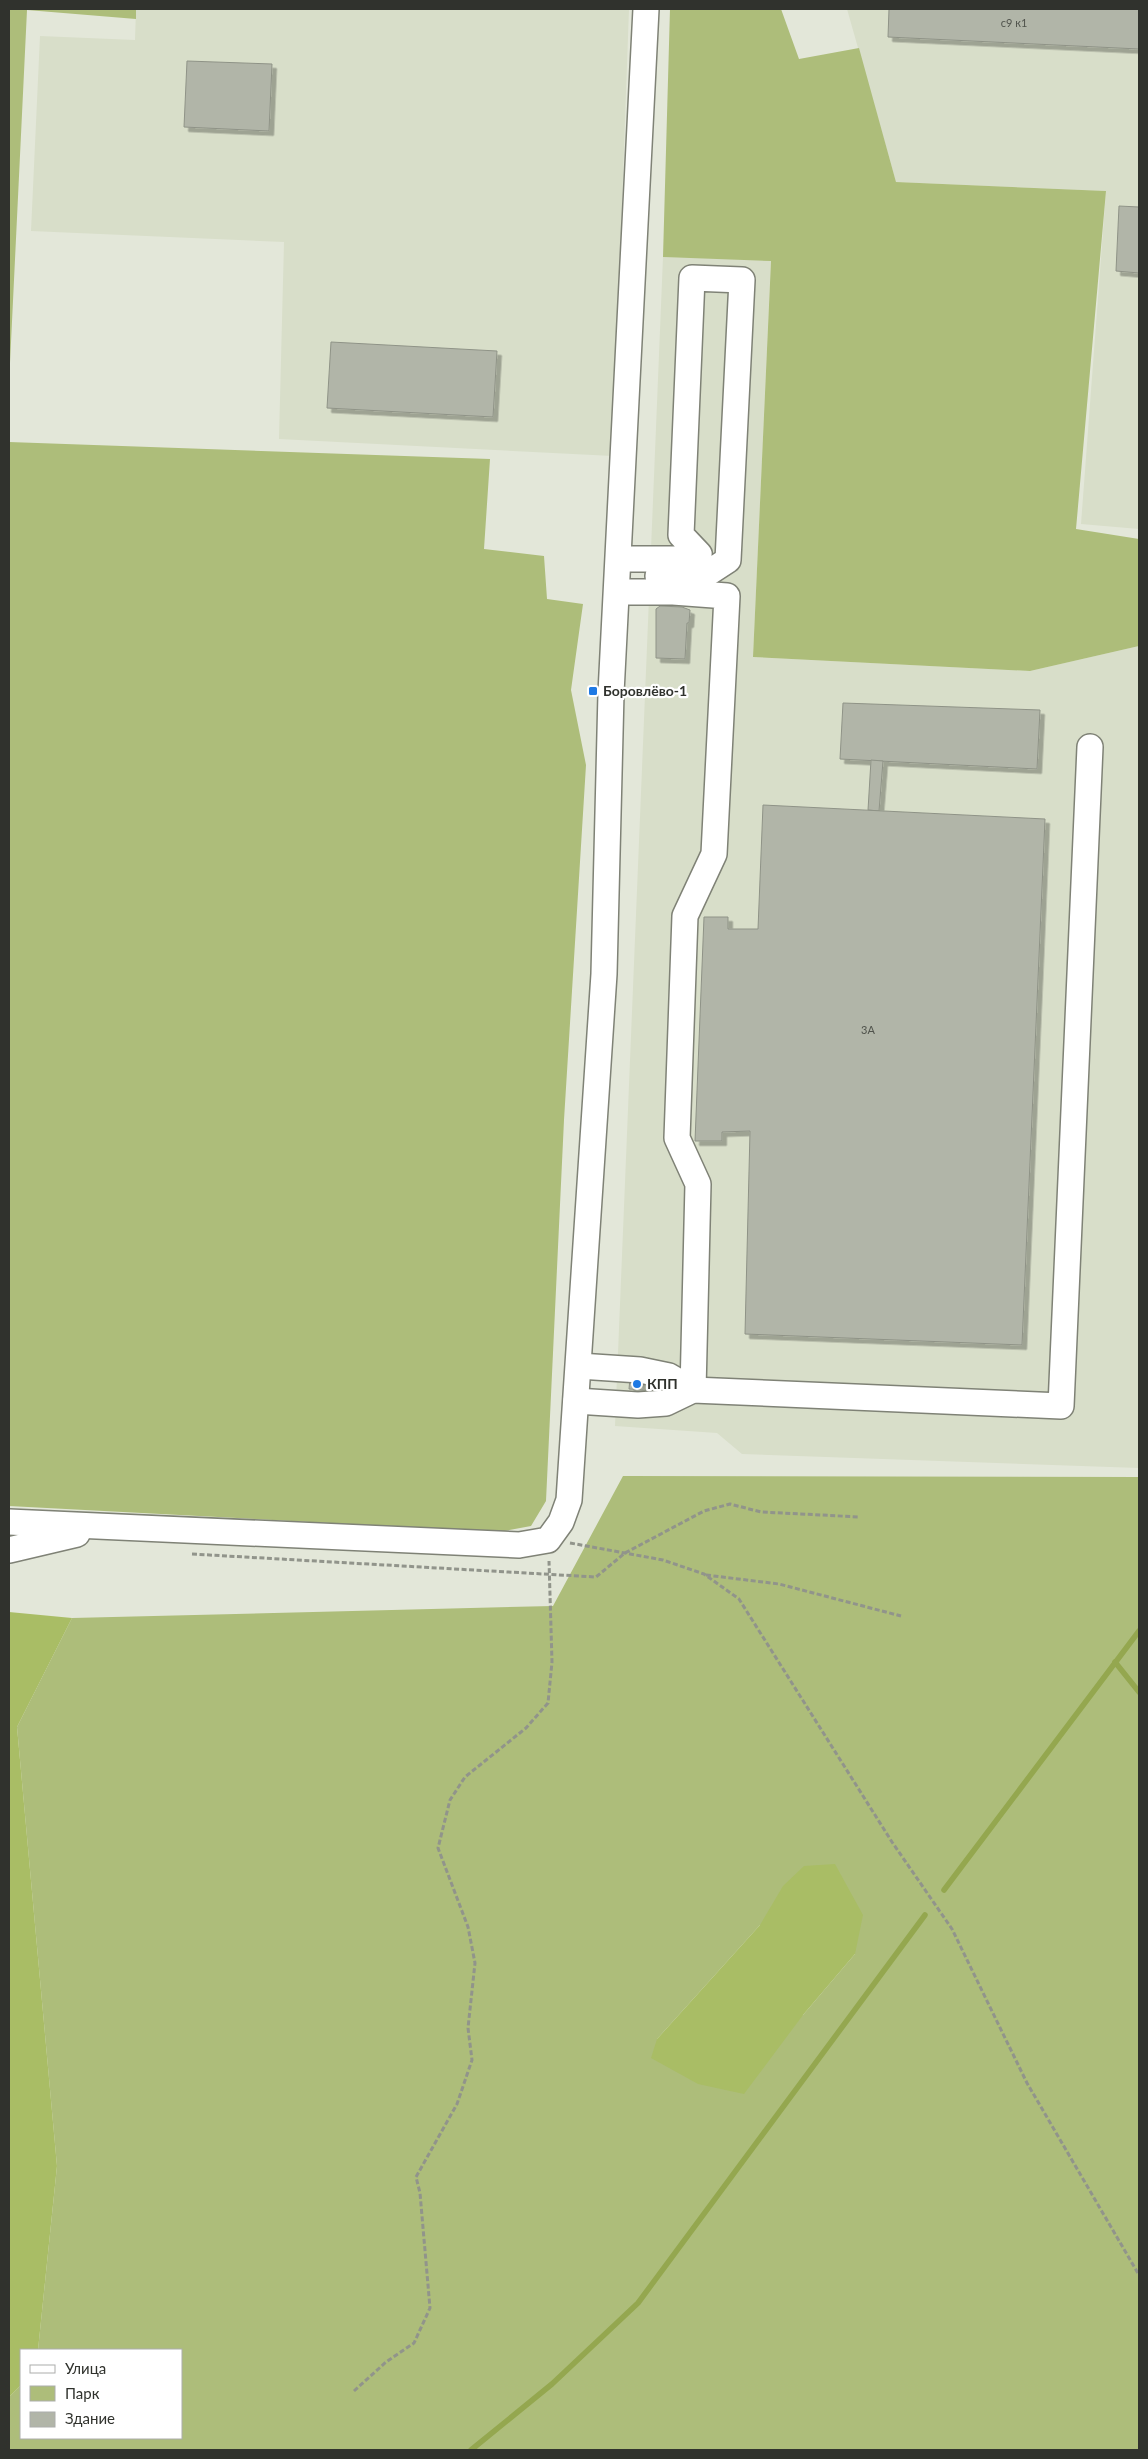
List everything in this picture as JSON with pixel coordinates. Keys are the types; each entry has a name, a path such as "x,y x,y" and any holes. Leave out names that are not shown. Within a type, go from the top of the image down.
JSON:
{"street":[{"path":"9,1522 519,1545 548,1540 561,1522 569,1500 604,974 611,693 646,9"},
{"path":"697,558 699,554 681,535 692,278 742,280 728,560"},
{"path":"618,575 697,558 728,560"},
{"path":"618,575 704,576 728,560"},
{"path":"618,575 673,592 727,596 714,854 684,916 677,1138 698,1184 693,1390"},
{"path":"579,1366 640,1370 668,1376 693,1390 1061,1406 1090,747"},
{"path":"576,1401 638,1405 666,1403 693,1390"},
{"path":"9,1550 106,1527"}],"path":[{"path":"354,2391 386,2362 414,2343 430,2308 420,2193 416,2177 457,2104 472,2060 468,2028 475,1963 468,1927 438,1848 450,1800 465,1777 526,1728 548,1703 552,1662 548,1540 663,1560 704,1574 779,1584 901,1616"},
{"path":"704,1574 739,1599 887,1833 952,1929 1027,2083 1139,2275"}],"shaded area":[{"path":"136,9 629,9 613,456 279,439 284,242 31,231 40,36 135,40"},
{"path":"847,9 1139,9 1139,529 1081,524 1106,191 896,182"},
{"path":"663,257 771,260 753,657 1030,671 1139,646 1139,1468 742,1454 717,1433 615,1426"}],"green space":[{"path":"9,9 136,9 136,19 27,10 9,384"},
{"path":"670,9 781,9 799,59 859,48 896,182 1106,191 1076,529 1139,539 1139,646 1030,671 753,657 771,261 663,257"},
{"path":"9,442 490,459 484,549 544,556 547,599 583,604 571,690 586,765 564,1120 546,1501 531,1526 499,1532 9,1506"},
{"path":"623,1476 1139,1477 1139,2450 9,2450 9,2397 20,2386 20,2439 182,2439 182,2349 38,2349 57,2166 17,1727 72,1618 553,1606","holes":["760,1925 855,1954 803,2015 657,2039"]},
{"path":"9,1612 72,1618 17,1727 57,2166 38,2349 20,2349 20,2386 9,2397"},
{"path":"835,1864 863,1915 855,1954 803,2015 744,2094 698,2084 651,2058 657,2039 760,1925 783,1886 804,1866"}],"building":[{"path":"889,9 1139,9 1139,49 888,37"},
{"path":"187,61 272,64 269,131 184,127"},
{"path":"1119,206 1139,207 1139,273 1116,271"},
{"path":"331,342 497,351 493,417 327,408"},
{"path":"660,606 682,607 690,610 689,623 687,623 685,659 656,658 656,609"},
{"path":"843,703 1040,710 1037,769 840,759"},
{"path":"871,760 883,761 879,811 868,810"},
{"path":"763,805 1045,819 1022,1345 745,1334 750,1131 722,1132 722,1141 695,1141 704,917 728,917 728,929 758,929"},
{"name":"КПП","path":"630,1378 644,1379 643,1390 629,1389"}],"waterway":[{"path":"944,1890 1139,1631"},
{"path":"1115,1662 1139,1692"},
{"path":"471,2450 552,2384 638,2303 925,1915"}],"place":[{"name":"Боровлёво-1","path":"593,691"},
{"name":"КПП","path":"637,1384"}]}
